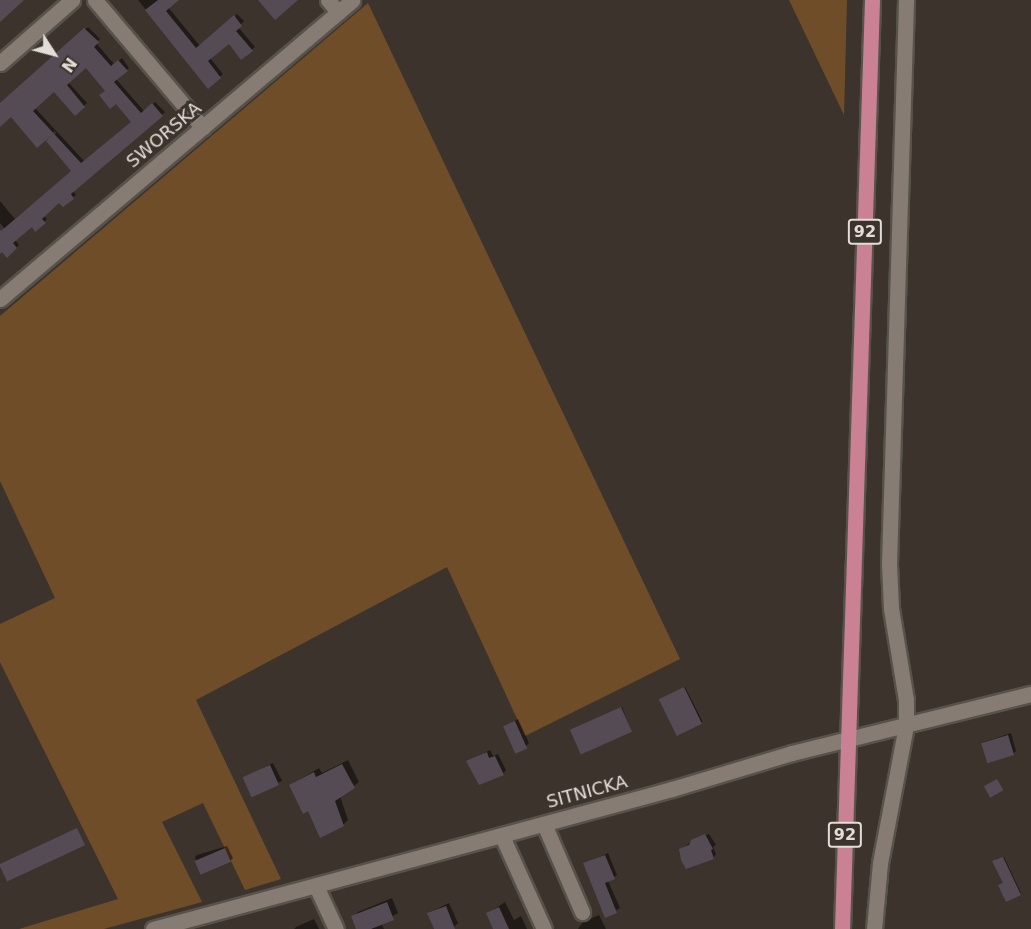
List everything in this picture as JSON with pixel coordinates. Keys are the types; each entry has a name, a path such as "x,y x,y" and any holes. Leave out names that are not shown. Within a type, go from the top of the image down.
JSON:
{"main road":[{"name":"92","path":"842,929 872,0"}],"street":[{"path":"0,63 72,0"},
{"path":"95,0 202,128"},
{"name":"SWORSKA","path":"0,298 202,128 333,6 352,0"},
{"path":"874,929 880,863 906,725 906,700 890,597 889,540 906,0"},
{"name":"SITNICKA","path":"153,929 502,836 792,753 1031,694"},
{"path":"544,824 582,912"},
{"path":"502,836 544,929"},
{"path":"316,886 336,929"}],"shaded area":[{"path":"789,0 847,0 844,115"},
{"path":"368,3 680,659 525,736 447,567 196,700 281,879 245,890 203,803 162,822 202,902 104,929 19,929 118,899 0,662 0,624 55,598 0,481 0,316"}],"building":[{"path":"0,0 24,0 0,22"},
{"path":"158,0 179,0 166,11 196,48 234,15 242,26 236,31 253,51 241,60 229,44 208,61 221,78 208,89 145,10"},
{"path":"258,0 298,0 275,20"},
{"path":"84,28 99,42 94,47 111,66 118,60 128,71 114,82 141,113 152,103 163,116 71,194 74,199 63,207 59,203 42,219 46,223 35,232 32,227 13,243 17,248 7,258 2,252 0,254 0,229 1,231 71,171 46,141 53,134 37,148 11,117 0,127 0,103","holes":["86,68 105,91 99,95 110,109 116,104 131,122 81,163 33,111 54,92 75,116 85,107 67,85"]},
{"path":"684,687 702,724 677,736 659,699"},
{"path":"621,707 632,732 581,754 570,730"},
{"path":"515,721 527,748 515,754 503,726"},
{"path":"1008,735 1014,755 987,763 981,743"},
{"path":"487,752 489,758 495,756 504,775 479,785 466,761"},
{"path":"342,764 355,788 335,801 344,826 320,838 308,811 303,814 289,785 314,772 316,777"},
{"path":"270,765 279,785 252,797 243,777"},
{"path":"997,779 1003,790 990,798 984,786"},
{"path":"77,828 85,845 7,882 0,864"},
{"path":"705,834 713,849 711,850 714,859 686,869 679,849"},
{"path":"225,848 231,862 200,875 195,861"},
{"path":"605,855 615,879 605,883 617,913 605,918 583,863"},
{"path":"1003,857 1021,895 1006,902 998,885 1003,883 992,861"},
{"path":"387,902 394,920 371,929 356,929 351,916"},
{"path":"446,906 455,929 434,929 427,913"},
{"path":"499,907 509,929 493,929 486,913"}]}
